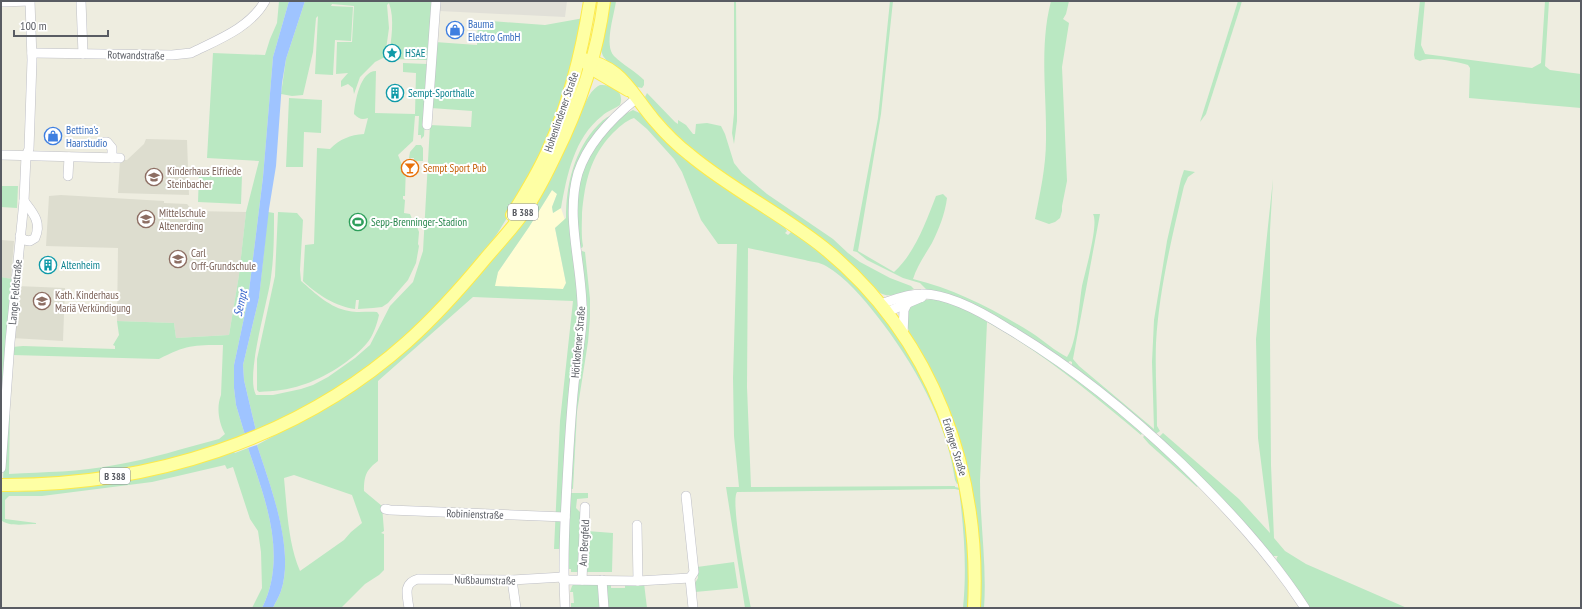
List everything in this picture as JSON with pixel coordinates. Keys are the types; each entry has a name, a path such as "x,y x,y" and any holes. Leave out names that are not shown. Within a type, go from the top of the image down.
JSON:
{"main road":[{"name":"Hohenlindener Straße","path":"486,257 528,189 549,149 568,97 579,58 590,1"},
{"name":"B 388","path":"6,485 75,482 124,475 177,464 216,452 259,436 300,416 354,384 405,344 450,300 518,219 538,191 569,128 584,89 592,64 604,1"},
{"path":"579,58 592,64 612,81 636,96"},
{"name":"Erdinger Straße","path":"592,64 603,64 622,78 654,120 690,156 719,177 794,226 823,247 851,271 903,334 938,397 952,432 960,460 966,486 973,535 975,577 974,608"},
{"path":"584,89 598,83 612,81"}],"street":[{"path":"1,2 30,1"},
{"name":"Lange Feldstraße","path":"1,468 10,342 24,201 26,156 29,149 32,52 30,1"},
{"path":"81,1 83,54"},
{"name":"Rotwandstraße","path":"32,52 83,54 185,54 235,30 251,18 265,1"},
{"path":"427,124 436,1"},
{"name":"Hörlkofener Straße","path":"565,608 563,578 569,434 582,321 580,282 574,235 573,206 575,187 582,163 594,141 636,96"},
{"path":"1,155 116,158 112,148 107,142 104,142"},
{"path":"68,176 69,157"},
{"path":"20,236 24,240 30,241 35,238 38,226 37,220 24,201"},
{"path":"883,308 906,296 921,294 933,295 959,303 984,314 1068,367 1126,414 1183,465 1241,524 1272,560 1305,608"},
{"path":"883,308 933,295"},
{"path":"903,334 904,310 908,302"},
{"path":"686,496 694,572 690,578 693,608"},
{"name":"Am Bergfeld","path":"582,580 585,507"},
{"name":"Robinienstraße","path":"385,509 565,517"},
{"path":"637,525 638,580"},
{"name":"Nußbaumstraße","path":"409,608 406,590 409,584 418,578 512,580 563,578"},
{"name":"Am Bergfeld","path":"563,578 582,580 638,580 690,578"},
{"path":"512,580 516,608"},
{"path":"602,580 604,608"}],"shaded area":[{"path":"440,1 567,1 565,17 439,11"},
{"name":"Kinderhaus Elfriede Steinbacher","path":"146,139 187,140 189,195 118,193 120,160 127,160 144,144"},
{"path":"552,190 557,194 552,207 553,213 561,208 565,220 555,228 566,283 563,289 494,286 498,272"},
{"path":"61,195 164,201 164,203 187,204 193,211 246,212 239,275 229,335 176,338 174,323 117,321 118,248 46,246 49,196"},
{"path":"1,240 14,241 11,279 1,277"},
{"path":"17,286 65,288 63,341 12,338"}],"green space":[{"path":"279,1 289,1 273,57 263,177 248,299 234,365 236,405 245,435 155,465 68,478 3,479 7,413 10,415 9,474 76,470 128,463 219,439 225,434 221,425 218,410 221,395 223,345 204,345 183,348 159,359 12,355 12,347 23,346 115,349 115,346 113,345 119,335 117,321 174,323 176,338 229,335 239,275 246,212 259,161 207,158 213,53 265,55 277,23"},
{"path":"305,1 435,1 429,58 427,60 391,59 389,57 392,16 389,3 387,5 389,28 385,57 375,62 360,77 354,94 353,88 348,84 341,87 341,81 348,73 336,74 337,42 352,42 354,6 332,4 331,6 353,7 351,41 335,40 333,75 315,74 318,16 316,18 313,52 303,95 292,96 281,94 286,59"},
{"path":"608,1 616,1 610,38 611,51 614,56 644,80 644,85 642,88 637,87 603,56 600,48"},
{"path":"734,1 736,1 737,121 734,144 732,133 734,113"},
{"path":"890,1 893,1 881,114 858,251 894,272 908,256 919,237 936,196 943,194 947,198 945,210 932,243 919,265 913,279 944,288 989,308 1032,333 1067,357 1073,343 1082,286 1093,237 1093,214 1100,214 1073,359 1079,366 1154,429 1152,362 1154,320 1167,241 1181,179 1184,170 1195,172 1188,177 1184,186 1163,283 1156,343 1157,426 1160,431 1154,435 1072,365 1072,362 1070,361 1067,363 1038,343 927,290 920,283 903,278 867,260 857,252 853,251 878,118"},
{"path":"1051,1 1069,1 1066,14 1063,19 1069,23 1062,67 1067,181 1060,218 1049,224 1035,219 1046,150 1044,53 1047,18"},
{"path":"1238,1 1242,1 1240,8 1206,114 1200,122"},
{"path":"1420,1 1425,1 1421,45 1425,54 1532,68 1541,63 1545,1 1549,1 1545,66 1550,70 1581,74 1581,108 1469,98 1470,68 1468,65 1444,60 1430,59 1420,61 1415,59 1414,55"},
{"path":"584,18 558,114 525,189 497,234 479,259 437,307 385,356 324,398 256,431 244,380 243,365 259,298 268,212 274,213 272,269 255,356 253,386 256,395 273,395 313,385 328,377 355,358 370,345 390,306 413,282 423,251 430,125 471,127 472,111 431,108 435,42 477,45 478,20 545,25"},
{"name":"Sepp-Brenninger-Stadion","path":"403,63 427,64 428,66 424,136 421,139 421,135 418,135 419,116 415,116 413,141 398,155 402,165 406,165 405,196 403,196 403,199 405,200 404,213 410,214 419,232 419,246 416,263 408,280 388,303 382,307 358,309 359,300 356,300 355,309 348,308 327,299 314,291 303,281 305,245 314,244 317,148 330,149 346,138 364,134 368,118 361,119 354,114 359,88 362,81 371,72 376,71 375,113 415,114 416,73 403,72"},
{"path":"600,85 605,85 616,89 621,96 620,105 604,114 592,125 585,135 578,146 569,170 561,208 553,213 552,207 557,194 552,190 498,272 495,286 563,289 566,283 555,228 566,218 566,206 573,168 583,145 603,120 613,115 576,168 579,305 560,549 554,549 560,421 573,301 473,297 378,381 378,461 368,470 366,474 364,491 382,506 384,531 381,533 384,534 384,570 365,584 341,608 273,608 281,591 285,575 285,557 283,537 274,498 257,445 308,417 472,281 574,126 588,97 595,88","holes":["294,475 352,495 362,523 344,540 300,571 290,537 284,478"]},
{"path":"647,93 675,122 678,124 678,120 686,125 693,134 695,134 696,124 707,123 721,126 734,163 742,173 767,194 833,239 860,262 890,278 911,286 914,289 892,295 884,295 880,293 848,261 822,239 794,218 734,180 696,152 678,136 650,106 645,97"},
{"path":"289,98 322,100 321,133 304,132 303,167 286,167"},
{"path":"633,110 644,115 784,226 787,231 785,233 788,235 791,232 797,234 849,277 885,319 909,351 943,418 959,483 957,484 955,480 951,458 944,436 926,393 903,353 860,295 840,276 824,265 748,248 747,387 751,487 955,486 960,488 967,511 970,608 963,608 965,578 964,534 959,490 955,489 737,492 735,499 736,512 743,567 751,608 745,608 726,487 739,487 734,436 733,378 737,244 718,244 701,220 682,172 674,159 647,129 634,118 619,127 612,134 598,152 590,170 583,202 583,246 582,248 579,247 576,209 581,173 594,146 621,116"},
{"path":"416,145 421,145 423,148 423,161 414,161 414,158 409,158 410,152"},
{"path":"199,173 242,175 241,204 198,202"},
{"path":"1273,179 1270,230 1270,339 1271,465 1274,538 1285,551 1306,564 1407,608 1308,608 1276,561 1278,556 1273,556 1159,437 1163,433 1239,499 1270,533 1258,438 1256,339"},
{"path":"1,186 18,186 17,208 1,207"},
{"path":"278,212 297,213 303,220 300,270 301,281 335,307 352,312 377,312 379,315 371,337 367,343 354,356 328,374 297,387 259,392 257,390 257,359 275,276"},
{"path":"582,251 585,252 590,299 590,318 588,342 577,412 573,489 569,488 576,386 580,258"},
{"path":"1,277 12,279 3,398 1,400"},
{"path":"932,299 970,311 977,314 987,322 980,481 985,576 984,608 977,608 975,526 908,327 907,314 909,308 921,301"},
{"path":"987,322 991,322 1016,336 1090,388 1142,433 1141,435 1086,389 1028,347"},
{"path":"1146,436 1199,484 1197,487 1149,444 1143,437"},
{"path":"248,448 267,507 273,548 273,568 270,588 262,608 252,608 262,588 261,552 258,531 250,519 233,467 227,469 225,465 152,482 42,496 9,496 5,500 5,519 36,524 8,524 1,520 2,492 17,492 171,470 234,452 235,453"},
{"path":"571,493 588,493 588,498 577,499 576,508 583,515 580,572 571,572 571,569 566,569"},
{"path":"587,531 613,533 612,572 585,572"},
{"path":"734,562 738,588 695,592 695,583 698,578 697,567"},
{"path":"611,583 611,588 625,588 625,583 644,583 647,608 606,608 606,586"},
{"path":"574,584 596,584 598,586 601,608 571,608 571,603 574,603 573,592 570,592"}],"water":[{"path":"289,1 305,1 286,59 282,83 276,166 269,209 259,298 243,365 244,380 256,431 245,435 236,405 234,365 248,299 263,177 273,57"},
{"path":"257,445 279,517 285,556 285,574 281,591 273,608 262,608 270,588 273,568 273,548 267,507 248,448"}],"place":[{"name":"Bauma Elektro GmbH","path":"455,30"},
{"name":"HSAE","path":"392,53"},
{"name":"Sempt-Sporthalle","path":"395,93"},
{"name":"Bettina's Haarstudio","path":"53,136"},
{"name":"Sempt Sport Pub","path":"410,168"},
{"name":"Kinderhaus Elfriede Steinbacher","path":"154,177"},
{"name":"Mittelschule Altenerding","path":"146,219"},
{"name":"Sepp-Brenninger-Stadion","path":"358,222"},
{"name":"Carl Orff-Grundschule","path":"178,259"},
{"name":"Altenheim","path":"48,265"},
{"name":"Kath. Kinderhaus Mariä Verkündigung","path":"42,301"}],"water label":[{"name":"Sempt","path":"240,303"}]}
